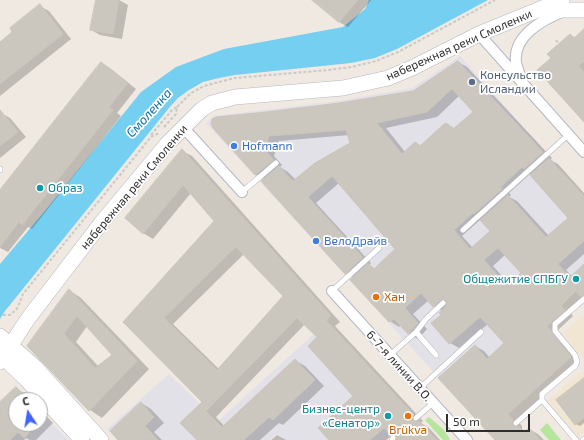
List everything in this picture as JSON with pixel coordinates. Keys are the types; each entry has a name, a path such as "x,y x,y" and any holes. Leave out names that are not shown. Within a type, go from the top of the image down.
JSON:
{"main road":[{"name":"набережная реки Смоленки","path":"3,351 102,222 167,144 202,109 223,99 343,88 388,78 511,20 540,10 572,6"},
{"path":"3,351 26,379 81,431 101,440"}],"street":[{"path":"523,84 516,62 517,49 524,38 536,25 572,6"},
{"path":"479,34 584,152"},
{"path":"183,127 242,192"},
{"name":"6-7-я линии В.О.","path":"332,291 467,440"}],"lane":[{"path":"463,230 568,135"},
{"path":"242,192 276,163"},
{"path":"332,291 379,248"},
{"path":"576,440 542,400 542,394 575,366 577,362 575,355 554,331 554,328 555,324 584,299"},
{"path":"390,355 416,332 426,319 443,303"},
{"path":"416,332 436,355"},
{"path":"420,388 481,332"},
{"path":"516,423 542,400"},
{"path":"416,418 433,402"}],"path":[{"path":"3,315 10,316 17,309 23,294 172,110 191,93 204,86 219,81 236,78 340,68 376,61 398,52 495,0"},
{"path":"556,40 559,44"},
{"path":"151,137 158,134 176,114 177,107"}],"shaded area":[{"path":"460,56 584,195 584,264 551,294 565,310 551,323 540,311 451,391 206,123 214,116 338,101 412,88"},
{"path":"584,315 584,359 562,333"},
{"path":"328,321 437,440 283,440 277,434 269,440 118,440 107,429 169,374 218,421"},
{"path":"584,370 584,432 578,437 548,400"},
{"path":"16,386 22,392 10,392"},
{"path":"8,394 8,432 48,432 48,419 68,440 0,440 0,402"}],"green space":[{"path":"429,417 443,429 450,439 449,440 443,440 425,420"},
{"path":"547,423 561,440 549,440 540,430"}],"water":[{"name":"Смоленка","path":"369,0 488,0 397,49 375,58 351,63 235,75 203,82 189,90 178,98 169,108 0,319 0,264 141,92 176,67 224,49 343,27 365,9"}],"building":[{"path":"96,0 119,0 113,34 90,30"},
{"path":"312,0 358,0 339,22"},
{"path":"40,4 63,34 0,84 0,42 12,32 10,28"},
{"path":"584,29 584,61 578,66 584,72 584,122 537,70 551,58 547,54 570,34 574,38"},
{"path":"458,61 543,152 524,169 522,167 501,187 502,189 454,230 470,249 490,231 480,220 508,195 546,237 568,218 530,175 549,158 584,196 584,241 558,264 570,277 584,264 584,295 581,297 576,291 561,306 565,310 547,326 571,357 508,414 513,420 513,426 518,426 524,432 529,428 540,440 495,440 438,378 475,345 487,359 504,343 480,317 449,344 431,323 441,315 439,313 446,306 446,301 442,299 433,307 421,293 405,308 418,323 408,334 394,319 389,322 350,280 368,263 374,269 395,249 332,176 308,197 363,257 345,274 261,181 279,166 293,181 315,163 350,143 346,130 269,136 265,150 274,160 255,175 211,124 212,119 216,117 339,103 413,91","holes":["452,89 465,103 468,103 466,104 473,112 453,129 448,124 444,124 420,146 415,142 402,154 377,123 427,112","498,248 521,273 507,286 484,260"]},
{"path":"101,62 128,83 109,107 113,110 22,225 19,222 0,247 0,190"},
{"path":"0,110 18,132 0,146"},
{"path":"182,149 331,316 326,320 414,415 412,417 413,420 416,422 419,421 437,440 396,440 396,436 393,434 390,435 384,428 370,440 329,440 318,428 353,396 308,346 317,337 297,318 206,411 222,427 295,359 315,380 273,420 269,417 244,440 197,440 180,423 202,402 123,322 214,221 183,185 143,234 125,218","holes":["236,247 283,296 217,370 164,318"]},
{"path":"69,289 137,361 89,411 27,346","holes":["77,316 112,355 95,368 64,334"]},
{"path":"584,378 584,418 575,425 556,400"},
{"path":"16,387 21,392 11,392"},
{"path":"8,394 8,432 18,432 10,440 0,440 0,402"},
{"path":"141,402 154,417 145,426 158,440 118,440 110,431"},
{"path":"18,432 30,432 24,438"}],"place":[{"name":"Консульство Исландии","path":"472,82"},
{"name":"Hofmann","path":"234,146"},
{"name":"Образ","path":"40,188"},
{"name":"ВелоДрайв","path":"316,241"},
{"name":"Общежитие СПБГУ","path":"576,279"},
{"name":"Хан","path":"376,297"},
{"name":"Бизнес-центр «Сенатор»","path":"388,416"},
{"name":"Brükva","path":"408,416"}]}
